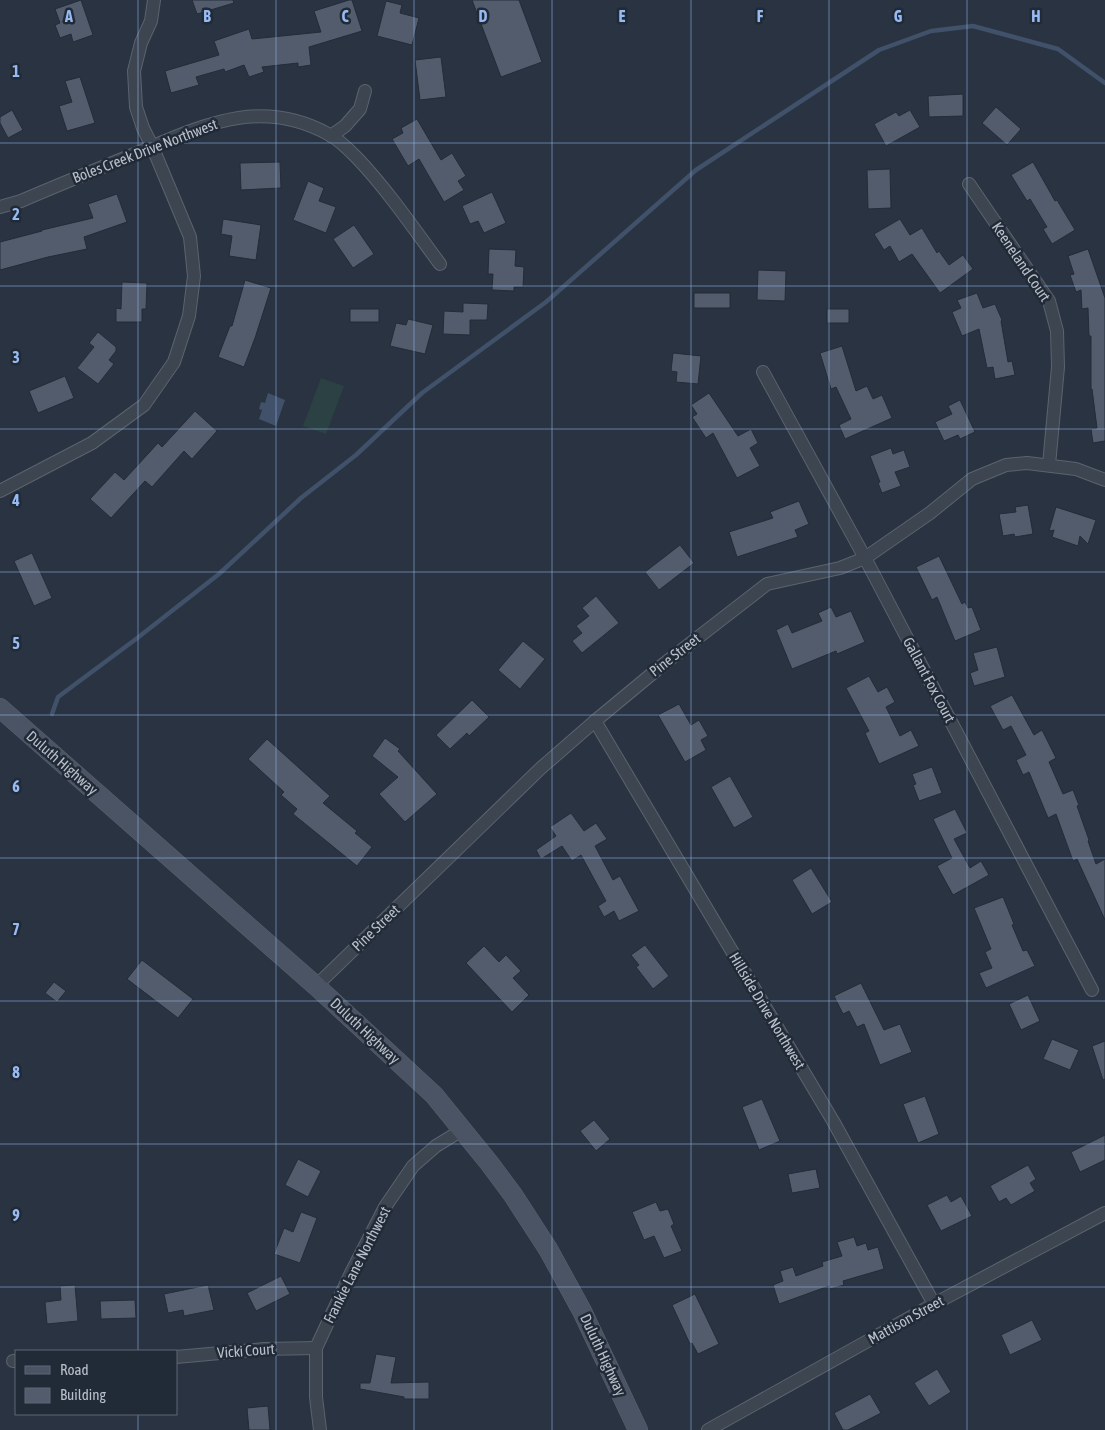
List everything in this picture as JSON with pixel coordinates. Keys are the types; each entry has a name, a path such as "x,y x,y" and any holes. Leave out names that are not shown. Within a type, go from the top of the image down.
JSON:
{"main road":[{"name":"Duluth Highway","path":"0,708 316,986 434,1095 513,1195 548,1249 582,1311 638,1430"}],"street":[{"path":"0,491 92,443 144,405 174,362 189,316 194,276 190,237 143,128 136,107 134,71 141,43 151,21 154,0"},
{"path":"331,136 345,126 360,109 365,91"},
{"name":"Boles Creek Drive Northwest","path":"0,207 20,201 201,126 234,118 265,116 298,121 331,136 348,149 373,176 440,264"},
{"name":"Keeneland Court","path":"969,184 1050,302 1057,331 1058,367 1049,465"},
{"name":"Gallant Fox Court","path":"763,372 865,558 1092,990"},
{"name":"Pine Street","path":"316,986 541,768 664,662 767,584 840,568 865,558 930,513 972,479 1006,465 1027,463 1076,469 1105,480"},
{"name":"Hillside Drive Northwest","path":"595,721 833,1121 934,1304"},
{"name":"Frankie Lane Northwest","path":"320,1430 316,1397 316,1348 351,1273 385,1207 413,1166 436,1146 462,1130"},
{"name":"Mattison Street","path":"708,1430 934,1304 1105,1213"},
{"name":"Vicki Court","path":"178,1357 316,1348"}],"green space":[{"path":"321,378 344,386 326,434 303,426"}],"water":[{"path":"268,393 285,400 276,426 259,419 262,410 259,409 261,402 265,403"}],"building":[{"path":"81,0 93,35 73,42 71,34 60,38 55,25 60,23 55,9"},
{"path":"192,0 233,0 234,3 197,14"},
{"path":"352,0 362,31 309,47 311,65 298,67 298,63 262,67 264,72 249,77 244,65 225,72 224,69 196,77 199,85 171,93 165,71 219,55 214,41 249,29 252,39 321,32 314,11"},
{"path":"472,0 519,0 542,62 501,77"},
{"path":"386,1 402,5 400,13 419,18 412,45 377,36"},
{"path":"441,57 446,97 420,100 415,60"},
{"path":"80,77 95,123 67,131 59,106 72,102 65,81"},
{"path":"963,94 963,116 929,117 928,96"},
{"path":"996,107 1021,129 1007,145 982,123"},
{"path":"12,110 23,130 8,138 0,123 0,117"},
{"path":"910,110 920,127 886,146 874,124 896,112 899,116"},
{"path":"417,119 441,160 452,153 466,176 458,181 464,190 444,202 419,159 408,166 392,139 403,133 401,128"},
{"path":"280,162 281,188 241,190 240,163"},
{"path":"1033,162 1055,201 1057,200 1075,230 1052,244 1043,229 1047,227 1030,199 1027,201 1011,175"},
{"path":"890,169 891,208 868,209 867,170"},
{"path":"308,181 324,188 319,201 336,207 326,233 293,220"},
{"path":"492,192 506,223 484,233 478,221 470,224 462,206"},
{"path":"117,194 127,222 84,237 87,249 0,270 0,242 93,218 88,204"},
{"path":"223,219 261,225 256,260 229,256 232,236 221,234"},
{"path":"900,219 910,235 922,228 937,253 939,251 949,265 963,255 973,269 940,293 912,254 899,262 890,246 884,250 874,234"},
{"path":"354,225 374,254 353,268 333,239"},
{"path":"489,249 516,250 515,266 524,267 523,287 514,287 514,291 492,290 493,274 488,274"},
{"path":"1088,249 1105,298 1105,441 1093,443 1091,429 1097,428 1091,389 1091,336 1089,336 1088,308 1082,309 1081,290 1076,292 1070,275 1074,274 1068,256"},
{"path":"758,270 786,271 785,301 757,300"},
{"path":"245,280 271,288 244,367 218,357 230,326 232,326"},
{"path":"122,282 147,283 146,309 142,309 142,322 116,322 116,308 121,309"},
{"path":"694,293 730,293 730,308 694,308"},
{"path":"977,293 983,308 995,304 1002,320 1008,362 1012,361 1015,375 995,379 993,367 987,368 979,329 962,336 952,312 961,308 957,300"},
{"path":"463,303 488,304 487,320 470,320 470,335 443,334 444,311 463,312"},
{"path":"350,309 379,309 379,322 350,322"},
{"path":"827,309 849,309 849,323 827,323"},
{"path":"408,319 433,325 425,354 390,346 396,323 406,325"},
{"path":"98,332 116,347 116,351 109,360 114,364 98,384 77,368 94,347 89,343"},
{"path":"842,346 856,391 867,386 873,399 882,395 892,418 845,439 839,425 851,419 836,387 831,389 820,353"},
{"path":"673,353 701,356 698,384 676,382 677,372 671,371"},
{"path":"65,376 74,398 38,413 29,391"},
{"path":"709,393 738,436 751,429 758,443 750,448 760,466 737,478 713,433 706,438 692,417 697,414 691,405"},
{"path":"960,400 975,432 960,439 958,435 944,441 935,422 952,414 948,406"},
{"path":"195,411 217,431 192,459 184,451 152,487 145,481 111,518 90,499 115,472 124,480 158,443 162,447"},
{"path":"891,448 893,454 904,450 910,467 895,472 901,486 882,493 870,456"},
{"path":"799,501 809,524 795,530 798,537 737,557 729,532 773,518 770,512"},
{"path":"1028,505 1033,534 1015,537 1014,534 1003,536 999,514 1016,512 1015,507"},
{"path":"1056,507 1096,520 1088,544 1080,536 1078,546 1052,537 1054,530 1049,531"},
{"path":"680,545 694,563 659,590 645,572"},
{"path":"32,553 52,598 34,606 14,561"},
{"path":"939,556 962,604 965,602 968,608 972,607 981,630 955,641 937,597 932,600 916,567"},
{"path":"596,596 619,623 582,653 572,641 582,633 576,626 589,616 582,608"},
{"path":"831,607 836,617 851,611 865,642 837,654 836,651 792,669 776,630 788,624 792,633 822,621 818,613"},
{"path":"523,641 545,659 520,689 498,670"},
{"path":"997,647 1005,677 974,686 970,673 978,670 973,653"},
{"path":"869,676 878,692 887,687 895,702 886,707 900,736 911,730 919,746 879,764 865,733 869,731 846,688"},
{"path":"1012,695 1034,735 1042,730 1056,758 1049,762 1063,794 1073,790 1096,864 1105,859 1105,920 1077,859 1073,861 1056,814 1048,818 1029,772 1023,775 1016,760 1026,755 1011,726 1003,730 990,706"},
{"path":"472,700 489,717 469,736 467,733 450,749 436,735"},
{"path":"679,704 691,725 699,720 708,736 701,740 706,750 685,762 658,715"},
{"path":"385,738 400,749 398,751 437,794 405,822 379,794 398,777 372,756"},
{"path":"267,739 330,796 323,803 357,831 355,833 372,847 357,866 293,814 297,809 281,795 284,792 248,759"},
{"path":"932,767 942,793 919,801 913,785 916,784 912,774"},
{"path":"730,776 753,817 734,828 711,787"},
{"path":"955,809 967,833 954,839 970,868 981,861 989,875 953,895 937,866 952,858 933,819"},
{"path":"571,813 584,831 596,823 607,839 595,846 613,880 620,876 639,911 619,921 614,911 604,917 598,906 606,901 581,855 572,861 562,846 541,859 536,850 556,836 550,827"},
{"path":"811,868 832,902 812,914 792,880"},
{"path":"1003,897 1023,951 1027,950 1035,966 986,988 979,973 992,968 985,952 991,949 974,908"},
{"path":"645,945 669,976 653,989 636,967 639,965 631,955"},
{"path":"484,946 499,962 506,955 521,971 513,978 529,995 512,1012 466,963"},
{"path":"142,960 193,999 178,1018 127,979"},
{"path":"54,982 66,991 57,1002 45,993"},
{"path":"861,983 884,1030 900,1024 912,1052 880,1065 864,1024 857,1027 849,1011 843,1014 834,996"},
{"path":"1028,995 1040,1021 1021,1030 1009,1004"},
{"path":"1052,1039 1079,1050 1070,1070 1043,1059"},
{"path":"1105,1041 1105,1079 1103,1080 1092,1046"},
{"path":"925,1096 939,1134 918,1143 903,1104"},
{"path":"762,1099 780,1141 759,1150 742,1107"},
{"path":"594,1120 610,1139 596,1151 580,1131"},
{"path":"1105,1135 1105,1160 1080,1172 1071,1152"},
{"path":"298,1159 321,1171 308,1197 285,1185"},
{"path":"1028,1165 1036,1179 1030,1183 1035,1191 1011,1205 1006,1198 999,1202 990,1186"},
{"path":"816,1169 820,1188 792,1193 788,1174"},
{"path":"947,1195 951,1202 961,1196 972,1216 941,1231 927,1205"},
{"path":"656,1202 660,1211 668,1209 674,1224 671,1226 682,1251 664,1258 654,1236 644,1240 632,1212"},
{"path":"301,1212 317,1218 300,1263 274,1254 284,1228 293,1232"},
{"path":"854,1237 857,1246 866,1243 868,1250 878,1247 884,1269 843,1281 844,1285 830,1289 829,1286 779,1304 773,1285 783,1281 780,1271 793,1267 796,1276 823,1266 822,1262 842,1256 837,1242"},
{"path":"281,1276 290,1294 256,1311 247,1293"},
{"path":"75,1285 78,1321 47,1324 45,1302 61,1300 60,1286"},
{"path":"208,1285 214,1310 184,1316 183,1310 168,1313 164,1294"},
{"path":"695,1294 719,1344 698,1354 692,1343 690,1344 672,1305"},
{"path":"135,1300 136,1318 101,1319 100,1301"},
{"path":"1032,1320 1042,1340 1010,1355 1001,1335"},
{"path":"376,1354 396,1357 391,1383 429,1382 429,1399 404,1399 404,1397 360,1389 360,1383 370,1383"},
{"path":"937,1369 951,1392 929,1406 914,1383"},
{"path":"870,1394 881,1413 848,1430 843,1430 834,1413"},
{"path":"268,1406 270,1430 249,1430 247,1408"}],"waterway":[{"path":"52,714 58,697 219,574 301,498 356,455 422,393 546,302 696,170 879,50 931,31 973,26 1058,49 1105,83"}]}
